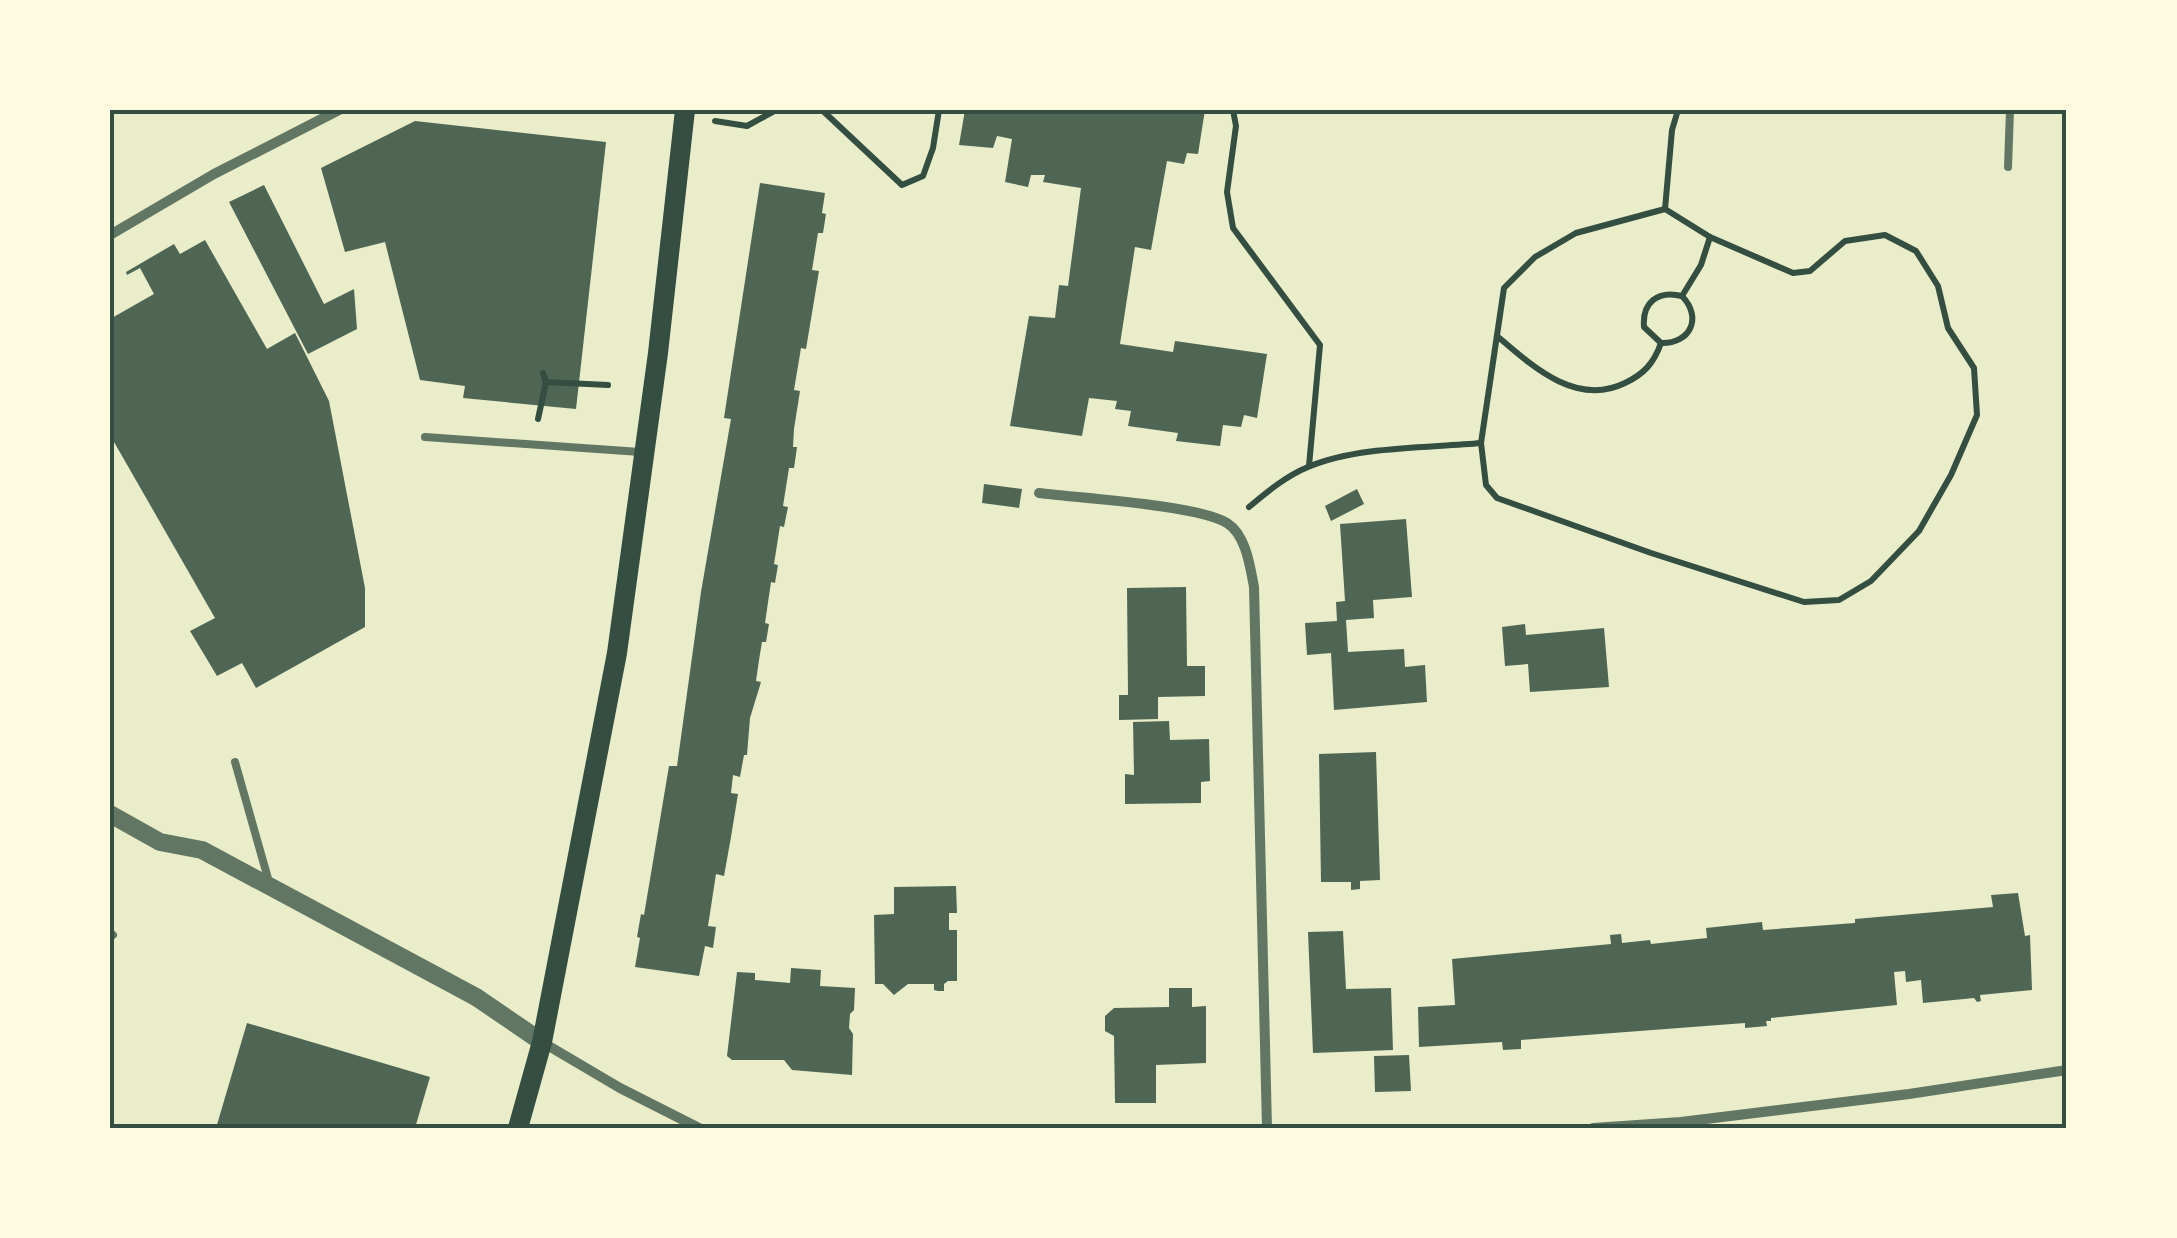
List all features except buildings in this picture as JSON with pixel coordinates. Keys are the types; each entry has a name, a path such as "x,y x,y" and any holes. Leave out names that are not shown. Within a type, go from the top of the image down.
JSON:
{"main road":[{"path":"518,1128 542,1042 617,653 685,113"}],"street":[{"path":"110,234 236,162 339,110"},
{"path":"1039,493 1191,512 1229,524 1247,552 1254,587 1267,1128"},
{"path":"111,817 160,842 202,850 476,997 620,1088 700,1128"},
{"path":"1593,1128 1681,1122 2067,1070"}],"lane":[{"path":"2008,167 2010,110"},
{"path":"425,437 645,452"},
{"path":"235,762 271,887"}],"path":[{"path":"685,113 747,126 776,110"},
{"path":"822,110 902,186 923,176 933,148 939,110"},
{"path":"1233,110 1236,126 1227,192 1233,228 1320,345 1309,466"},
{"path":"1666,209 1672,130 1678,110"},
{"path":"1666,209 1710,237 1792,273 1810,270 1845,241 1884,235 1916,251 1938,286 1948,328 1974,368 1976,415 1951,475 1919,531 1871,582 1839,600 1804,602 1496,498 1486,485 1481,442 1504,288 1535,256 1576,233 1666,209"},
{"path":"1682,296 1701,265 1710,237"},
{"path":"1668,293 1682,296 1690,305 1694,320 1688,334 1675,344 1661,343 1644,327 1643,313 1652,300 1668,293"},
{"path":"1497,336 1534,368 1561,383 1586,390 1612,389 1636,378 1654,362 1661,343"},
{"path":"532,444 544,377 608,385"},
{"path":"1229,524 1273,487 1309,466 1352,455 1481,442"}]}
